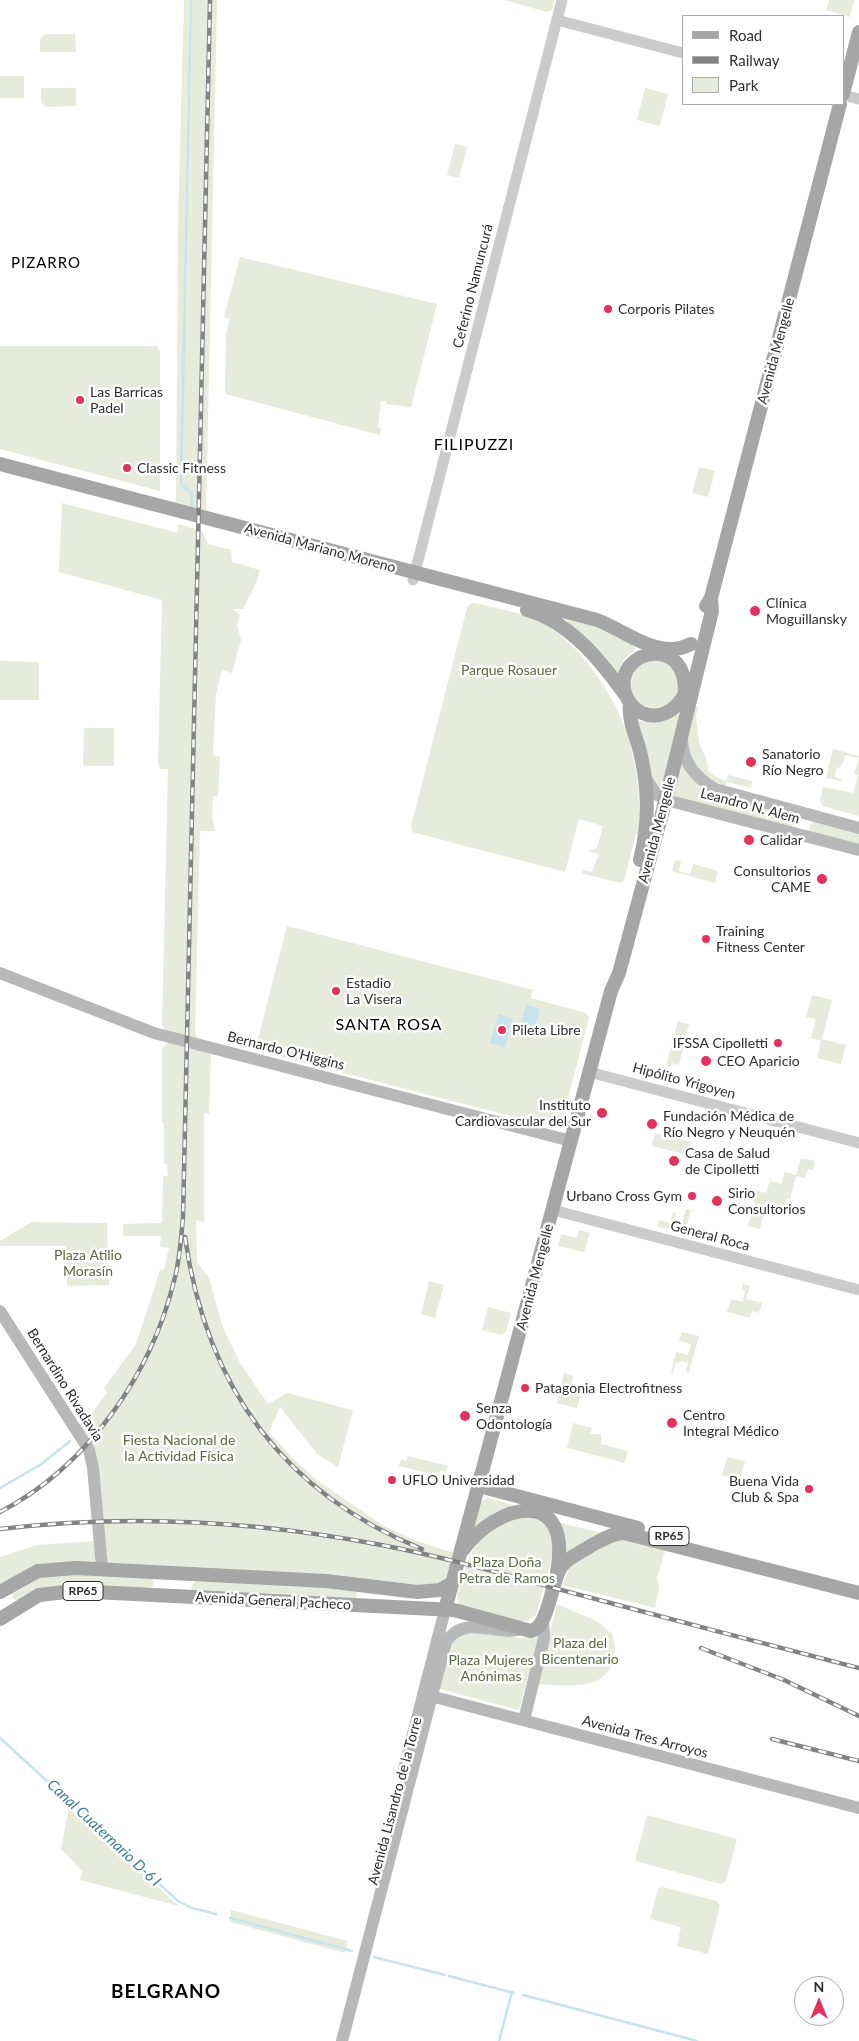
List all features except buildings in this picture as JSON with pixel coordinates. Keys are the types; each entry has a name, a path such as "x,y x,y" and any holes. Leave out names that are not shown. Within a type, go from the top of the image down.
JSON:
{"main road":[{"path":"844,91 859,32"},
{"name":"Avenida Mengelle","path":"691,644 698,634 705,608 711,598 840,105"},
{"name":"Avenida Mariano Moreno","path":"0,464 414,576 546,617 571,633 609,674 628,700"},
{"name":"Avenida Mariano Moreno","path":"0,473 598,620 661,654"},
{"name":"Avenida Mengelle","path":"459,1558 611,991 618,976 666,800 712,611 711,598"},
{"name":"Avenida Mariano Moreno","path":"637,640 652,646 669,649 691,644"},
{"path":"684,692 671,711 657,715 642,712 628,700 624,681 630,666 642,656 681,651 691,644"},
{"path":"661,654 680,666 685,677 683,727"},
{"name":"Avenida Mariano Moreno","path":"594,658 630,722"},
{"name":"Avenida Mengelle","path":"684,692 698,666"},
{"name":"Avenida Mengelle","path":"611,991 611,971 646,832 647,806 644,775 639,749 630,722 628,700"},
{"name":"Leandro N. Alem","path":"683,727 682,748 687,763 698,777 715,789 859,828"},
{"path":"644,775 656,794 666,800"},
{"name":"Leandro N. Alem","path":"666,800 859,850"},
{"name":"Bernardo O'Higgins","path":"0,973 154,1033 571,1141"},
{"name":"Bernardino Rivadavia","path":"0,1311 89,1450 93,1468 102,1568"},
{"name":"RP65","path":"479,1486 859,1586"},
{"path":"459,1558 477,1535 505,1516 524,1511 536,1511 549,1518 556,1529 559,1546 554,1583"},
{"name":"RP65","path":"543,1619 554,1583 567,1560 607,1537 618,1533 630,1534 859,1594"},
{"name":"Avenida Lisandro de la Torre","path":"342,2041 459,1558"},
{"name":"Avenida General Pacheco","path":"0,1592 38,1571 102,1568 326,1581 426,1592 440,1590 452,1584"},
{"path":"174,1595 175,1573"},
{"path":"380,1607 381,1588"},
{"name":"Avenida General Pacheco","path":"0,1617 39,1595 55,1591 174,1595 445,1610 468,1613 522,1629"},
{"path":"522,1629 537,1630 543,1619"},
{"path":"524,1720 544,1638 543,1619"},
{"name":"Avenida Lisandro de la Torre","path":"333,2041 427,1696 444,1647 452,1634 471,1626 508,1632 522,1629"},
{"name":"Avenida Tres Arroyos","path":"427,1696 859,1808"}],"street":[{"name":"Ceferino Namuncurá","path":"414,576 562,0"},
{"path":"557,20 682,53"},
{"path":"844,95 859,99"},
{"name":"Hipólito Yrigoyen","path":"589,1072 859,1143"},
{"name":"General Roca","path":"552,1210 859,1290"}],"green space":[{"path":"184,0 217,0 206,512 176,504 178,224"},
{"path":"504,0 555,0 552,10 547,12"},
{"path":"829,0 854,0 850,17 826,10"},
{"path":"45,34 75,34 76,52 40,52 40,39"},
{"path":"0,76 24,76 24,98 0,98"},
{"path":"41,88 76,88 76,106 46,107 41,102"},
{"path":"645,88 668,94 660,126 637,120"},
{"path":"455,144 467,147 459,178 447,175"},
{"path":"240,257 437,304 411,407 386,404 386,401 381,401 378,427 381,428 380,435 225,394 226,333 230,319 224,317"},
{"name":"Las Barricas Padel","path":"0,346 156,346 160,351 160,491 0,449"},
{"path":"699,467 715,471 708,497 692,493"},
{"path":"62,503 178,533 178,524 202,531 208,544 231,550 232,562 260,570 255,586 243,609 233,609 240,615 237,624 241,640 232,673 222,670 216,694 213,755 220,757 218,797 213,796 212,817 215,831 200,831 195,1031 197,1039 166,1031 162,1025 168,769 160,769 158,765 162,600 59,572"},
{"name":"Parque Rosauer","path":"475,603 528,616 558,633 586,661 615,706 631,747 638,790 639,835 636,834 624,881 620,883 582,873 583,870 592,872 599,854 588,851 597,848 603,826 579,819 565,872 412,832 411,826 467,608 470,604"},
{"path":"568,620 600,628 634,645 635,649 625,658 616,675 568,623"},
{"path":"654,660 663,662 671,667 676,675 678,684 676,693 671,701 663,706 654,708 645,706 637,701 632,693 630,684 632,675 637,667 645,662"},
{"path":"0,661 39,662 39,700 0,700"},
{"path":"693,706 698,707 696,716 699,743 706,758 709,773 726,781 728,775 752,781 751,788 727,782 725,786 711,780 694,763 690,756 687,741"},
{"path":"680,714 662,788 660,789 653,784 638,721 658,722"},
{"path":"84,728 114,728 114,766 83,766"},
{"path":"833,749 859,756 859,758 846,755 840,768 837,767 834,777 842,779 841,781 826,778"},
{"path":"859,758 859,816 823,806 820,800 823,787 853,793 858,775 853,773"},
{"path":"680,761 688,771 795,816 795,824 791,827 673,796"},
{"path":"814,821 859,832 859,846 810,832 809,827"},
{"path":"675,860 681,861 679,871 690,874 693,864 718,871 715,883 672,871"},
{"path":"287,926 533,990 531,998 586,1013 589,1018 561,1125 557,1128 255,1050"},
{"path":"812,995 832,1000 822,1039 846,1045 841,1064 817,1058 821,1041 811,1038 816,1019 806,1017"},
{"path":"678,1021 689,1024 679,1065 672,1063 671,1067 666,1066"},
{"name":"Fiesta Nacional de la Actividad Física","path":"169,1042 211,1053 209,1114 204,1113 204,1222 196,1220 197,1262 209,1278 223,1328 240,1363 268,1404 287,1393 353,1410 338,1467 317,1454 280,1407 269,1432 292,1458 318,1481 384,1526 414,1540 454,1553 448,1577 440,1583 426,1587 107,1562 81,1429 107,1392 104,1388 136,1344 160,1270 164,1269 169,1248 160,1247 161,1236 123,1236 123,1224 162,1223 163,1176 168,1176 167,1164 164,1164 164,1123 162,1122 162,1048"},
{"path":"655,1133 691,1142 688,1155 652,1146"},
{"path":"801,1158 815,1161 813,1170 808,1169 805,1178 796,1176 790,1199 787,1199 783,1215 765,1210 760,1229 748,1226 755,1201 742,1197 743,1194 748,1195 749,1191 743,1189 743,1187 766,1193 770,1181 781,1184 785,1172 796,1175"},
{"path":"686,1209 691,1210 685,1230 681,1232 672,1230 673,1224 670,1223 673,1212 676,1213 674,1221 682,1223"},
{"path":"659,1220 670,1223 668,1229 657,1226"},
{"name":"Plaza Atilio Morasín","path":"31,1222 107,1223 109,1285 67,1286 66,1246 0,1246 0,1241"},
{"path":"579,1230 590,1233 584,1252 558,1246 561,1234 577,1238"},
{"path":"429,1281 444,1285 435,1318 421,1314"},
{"path":"743,1284 750,1286 746,1299 762,1303 759,1313 752,1311 750,1318 727,1312 731,1299 743,1302 745,1291 742,1289"},
{"path":"488,1307 511,1313 506,1332 502,1335 482,1330"},
{"path":"682,1332 699,1336 689,1372 686,1371 688,1363 682,1361 675,1364 673,1374 671,1373 676,1352 688,1355 691,1344 679,1341"},
{"path":"564,1373 573,1376 571,1387 582,1390 577,1408 557,1403"},
{"path":"573,1423 592,1428 590,1434 601,1434 601,1444 628,1451 625,1463 567,1448"},
{"path":"408,1456 448,1466 446,1472 440,1470 439,1476 399,1466 401,1459 406,1461"},
{"path":"727,1457 745,1461 740,1480 722,1475"},
{"path":"487,1498 522,1507 473,1534 479,1503"},
{"name":"Plaza Doña Petra de Ramos","path":"519,1515 547,1521 554,1550 536,1615 528,1621 517,1621 459,1605 457,1598 466,1567 475,1547 491,1532"},
{"path":"557,1522 602,1533 563,1558"},
{"path":"619,1537 666,1547 657,1578 659,1589 655,1608 562,1585 571,1564"},
{"path":"95,1541 95,1562 0,1587 0,1557 37,1545"},
{"path":"49,1573 153,1578 154,1586 149,1588 13,1599 13,1594"},
{"path":"223,1580 345,1587 357,1591 356,1599 193,1591 191,1588 194,1582"},
{"name":"Plaza del Bicentenario","path":"557,1604 598,1622 612,1634 615,1648 613,1661 608,1671 592,1683 570,1686 537,1684"},
{"name":"Plaza Mujeres Anónimas","path":"492,1632 519,1638 539,1635 519,1710 440,1689 449,1646 460,1634"},
{"path":"69,1808 179,1906 80,1880 82,1871 61,1849"},
{"path":"647,1815 737,1839 726,1881 721,1884 635,1861"},
{"path":"663,1887 717,1901 720,1906 708,1954 677,1946 681,1927 650,1919 658,1889"},
{"path":"231,1910 348,1941 345,1953 230,1922"}],"water":[{"path":"526,1005 540,1009 532,1039 518,1036"},
{"name":"Pileta Libre","path":"498,1014 513,1018 505,1047 490,1043"}],"waterway":[{"path":"191,0 181,484 192,494 192,506"},
{"path":"0,1488 40,1465 70,1441"},
{"name":"Canal Cuaternario D-6 I","path":"0,1738 178,1901 192,1908 216,1914"},
{"name":"Canal Cuaternario D-6 I","path":"230,1918 352,1951"},
{"name":"Canal Cuaternario D-6 I","path":"374,1957 445,1975"},
{"name":"Canal Cuaternario D-6 I","path":"449,1976 514,1993"},
{"path":"499,2041 512,1992"},
{"name":"Canal Cuaternario D-6 I","path":"523,1995 697,2041"}],"railway":[{"path":"0,1512 32,1493 61,1470 87,1444 111,1415 132,1384 149,1350 163,1316 179,1257 183,1217 210,0"},
{"path":"185,1237 195,1291 211,1340 232,1386 258,1427 291,1464 328,1497 372,1525 422,1549"},
{"path":"0,1529 47,1524 95,1522 191,1522 287,1530 334,1537 381,1545 465,1564 859,1668"},
{"path":"701,1648 784,1680 859,1716"},
{"path":"772,1739 859,1761"}],"place":[{"name":"Corporis Pilates","path":"608,309"},
{"name":"Las Barricas Padel","path":"80,400"},
{"name":"Classic Fitness","path":"127,468"},
{"name":"Clínica Moguillansky","path":"755,611"},
{"name":"Sanatorio Río Negro","path":"751,762"},
{"name":"Calidar","path":"749,840"},
{"name":"Consultorios CAME","path":"822,879"},
{"name":"Training Fitness Center","path":"706,939"},
{"name":"Estadio La Visera","path":"336,991"},
{"name":"Pileta Libre","path":"502,1030"},
{"name":"IFSSA Cipolletti","path":"778,1043"},
{"name":"CEO Aparicio","path":"706,1061"},
{"name":"Instituto Cardiovascular del Sur","path":"602,1113"},
{"name":"Fundación Médica de Río Negro y Neuquén","path":"652,1124"},
{"name":"Casa de Salud de Cipolletti","path":"674,1161"},
{"name":"Urbano Cross Gym","path":"692,1196"},
{"name":"Sirio Consultorios","path":"717,1201"},
{"name":"Patagonia Electrofitness","path":"525,1388"},
{"name":"Senza Odontología","path":"465,1416"},
{"name":"Centro Integral Médico","path":"672,1423"},
{"name":"UFLO Universidad","path":"392,1480"},
{"name":"Buena Vida Club & Spa","path":"809,1489"}],"district":[{"name":"PIZARRO","path":"46,263"},
{"name":"FILIPUZZI","path":"474,445"},
{"name":"SANTA ROSA","path":"389,1025"},
{"name":"BELGRANO","path":"166,1992"}]}
